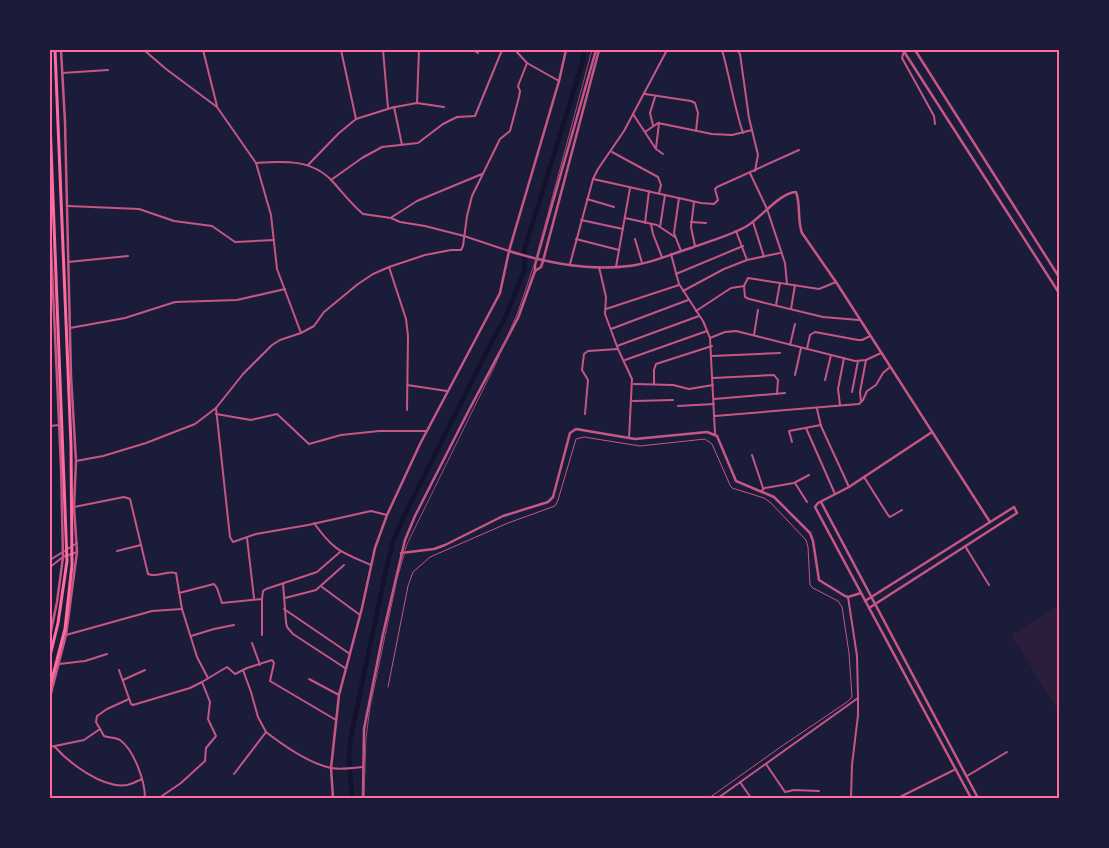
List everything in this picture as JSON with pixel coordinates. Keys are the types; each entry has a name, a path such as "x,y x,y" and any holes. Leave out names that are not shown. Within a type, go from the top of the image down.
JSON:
{"main road":[{"path":"50,687 65,629 72,566 71,445 56,50"},
{"path":"50,122 68,561 58,623 50,656"}],"street":[{"path":"50,696 66,635 77,552 74,507 76,461 71,376 66,122 61,50"},
{"path":"144,50 217,107 256,163 271,215 277,269 301,333"},
{"path":"203,50 217,107"},
{"path":"341,50 356,119"},
{"path":"383,50 388,108"},
{"path":"418,103 419,50"},
{"path":"473,50 478,53"},
{"path":"331,180 382,147 418,143 443,124 457,117 474,116 502,50"},
{"path":"515,50 527,64 559,81"},
{"path":"333,798 331,768 339,695 375,548 387,515 427,431 500,293 509,251 559,81 566,50"},
{"path":"363,798 361,767 364,730 401,553 415,516 518,318 535,270 536,260 598,50"},
{"path":"535,270 541,267 543,261 598,50"},
{"path":"570,264 580,220 593,179 624,131 667,50"},
{"path":"718,50 728,50"},
{"path":"722,50 730,79 734,104 743,133"},
{"path":"737,50 740,54 745,98 758,158 755,171"},
{"path":"903,50 902,58 934,116 935,124"},
{"path":"903,50 1059,293"},
{"path":"915,50 1059,277"},
{"path":"76,461 103,456 146,443 183,430 205,418 216,408 233,385 272,345 280,340 301,333 316,324 324,312 358,284 389,267 425,255 461,250 469,206 500,138 510,131 519,97 520,91 518,86 527,64"},
{"path":"62,74 108,70"},
{"path":"644,94 695,102 698,114 696,131"},
{"path":"653,125 650,113 655,96"},
{"path":"308,165 339,133 356,119 388,108 418,103 444,107"},
{"path":"394,107 402,145"},
{"path":"633,114 656,150 663,154"},
{"path":"645,132 653,125 659,123 696,131 732,135 752,130"},
{"path":"656,150 659,123"},
{"path":"593,179 694,202 714,204 718,200 715,189 717,187 799,150"},
{"path":"611,151 658,178 661,185 659,194"},
{"path":"256,163 278,161 308,165 331,180 363,214 391,218 400,222 464,236 536,260 599,267 631,266 681,251 736,231 753,222 767,209 791,193 796,192 801,230 990,522"},
{"path":"750,173 767,209 786,268 788,284"},
{"path":"391,218 417,201 482,174"},
{"path":"616,267 630,188"},
{"path":"645,223 649,192"},
{"path":"660,227 665,195"},
{"path":"679,198 674,226 675,237 681,251"},
{"path":"588,199 614,207"},
{"path":"694,202 691,232 695,246"},
{"path":"68,206 139,209 174,221 212,226 235,242 274,240"},
{"path":"625,218 660,227 675,237"},
{"path":"580,220 623,229"},
{"path":"691,222 706,223"},
{"path":"753,222 764,257"},
{"path":"650,224 662,257"},
{"path":"50,225 63,551 57,602 50,636"},
{"path":"736,231 747,260"},
{"path":"636,238 642,263"},
{"path":"576,239 619,250"},
{"path":"676,274 742,246"},
{"path":"671,254 679,285 699,316 710,338 712,346 715,434 736,481 762,490 774,497 810,533 819,580 848,597 861,593"},
{"path":"683,291 724,269 747,260 780,254"},
{"path":"68,262 128,256"},
{"path":"389,267 406,319 408,336 407,410"},
{"path":"599,267 606,297 605,314 633,384 628,439"},
{"path":"836,282 819,288 748,278 744,286 747,298 824,317 859,320"},
{"path":"776,306 780,283"},
{"path":"605,309 679,285"},
{"path":"791,309 795,285"},
{"path":"696,311 731,288 744,286"},
{"path":"70,328 125,318 175,302 237,300 285,288"},
{"path":"610,329 688,300"},
{"path":"754,336 758,310"},
{"path":"585,414 588,380 582,370 584,354 588,351 617,347 699,316"},
{"path":"790,345 796,324"},
{"path":"624,360 707,331"},
{"path":"710,338 730,331 858,361 866,360 881,353"},
{"path":"807,349 810,335 815,332 858,340 870,336"},
{"path":"654,384 656,364 712,346"},
{"path":"795,375 801,348"},
{"path":"712,356 780,353"},
{"path":"825,380 831,355"},
{"path":"840,406 838,389 844,358"},
{"path":"861,403 860,392 866,360"},
{"path":"852,392 858,361"},
{"path":"861,403 867,391 876,385 890,367"},
{"path":"713,378 774,375 778,380 778,394"},
{"path":"633,384 673,385 689,389 713,385"},
{"path":"407,385 448,392"},
{"path":"714,399 784,394"},
{"path":"632,401 673,400"},
{"path":"715,416 861,403"},
{"path":"678,406 714,404"},
{"path":"216,408 230,537 233,542 256,534 371,511 387,515"},
{"path":"817,408 821,424 848,487"},
{"path":"216,414 251,420 277,414 309,444 341,434 379,430 427,431"},
{"path":"792,442 789,431 821,424"},
{"path":"50,426 58,425"},
{"path":"806,428 835,494"},
{"path":"401,553 422,552 445,545 503,516 551,500 572,430 579,429 641,440 707,432 715,434"},
{"path":"932,432 864,477 816,505 816,511 971,798"},
{"path":"752,455 762,490"},
{"path":"762,490 794,483 809,475"},
{"path":"864,477 890,517 902,510"},
{"path":"794,483 807,502"},
{"path":"74,507 124,498 130,499 148,574 152,576 174,572 176,575 182,610 190,636 197,657 208,678"},
{"path":"821,502 978,798"},
{"path":"865,601 1014,507 1017,512 869,608"},
{"path":"314,523 332,546 340,552 371,565"},
{"path":"247,538 254,598"},
{"path":"50,560 77,543"},
{"path":"117,552 141,545"},
{"path":"965,546 990,586"},
{"path":"50,567 63,557 77,552"},
{"path":"262,635 263,591 318,572 340,552"},
{"path":"284,599 316,590 344,565"},
{"path":"283,583 287,627 293,634 346,668"},
{"path":"179,593 214,584 222,603 254,598 262,599"},
{"path":"321,586 360,615"},
{"path":"848,597 857,656 858,698 851,798"},
{"path":"284,609 350,654"},
{"path":"66,635 152,611 182,610"},
{"path":"190,636 234,625"},
{"path":"252,643 260,665"},
{"path":"58,664 85,661 107,654"},
{"path":"119,670 130,704 135,705 190,688 227,667 235,674 274,661 270,681 336,720"},
{"path":"123,680 145,670"},
{"path":"243,670 252,692 258,717 266,732 302,756 331,768 361,767"},
{"path":"309,679 339,695"},
{"path":"160,798 200,767 204,761 206,748 216,736 208,719 210,702 202,682"},
{"path":"718,798 858,698"},
{"path":"129,699 106,709 97,716 96,722 104,736 120,740 130,750 142,779 145,798"},
{"path":"50,747 84,740 100,728"},
{"path":"234,774 266,732"},
{"path":"54,746 78,767 99,779 113,784 127,785 142,779"},
{"path":"967,776 1008,752"},
{"path":"766,764 785,792 794,790 818,791"},
{"path":"898,798 956,769"},
{"path":"740,782 751,798"}],"lane":[{"path":"388,687 408,586 413,572 430,557 508,523 555,506 576,439 584,437 640,446 706,439 712,444 732,488 764,498 772,503 806,540 810,585 838,601 842,607 849,653 852,697 848,702 709,798"}],"shaded area":[{"path":"1059,606 1059,712 1011,635"}],"waterway":[{"path":"352,798 349,759 350,741 394,539 506,316 525,269 524,251 582,64 584,50"}],"railway":[{"path":"364,798 366,738 370,707 397,579 407,544 495,365 518,312 535,262 592,50"}]}
